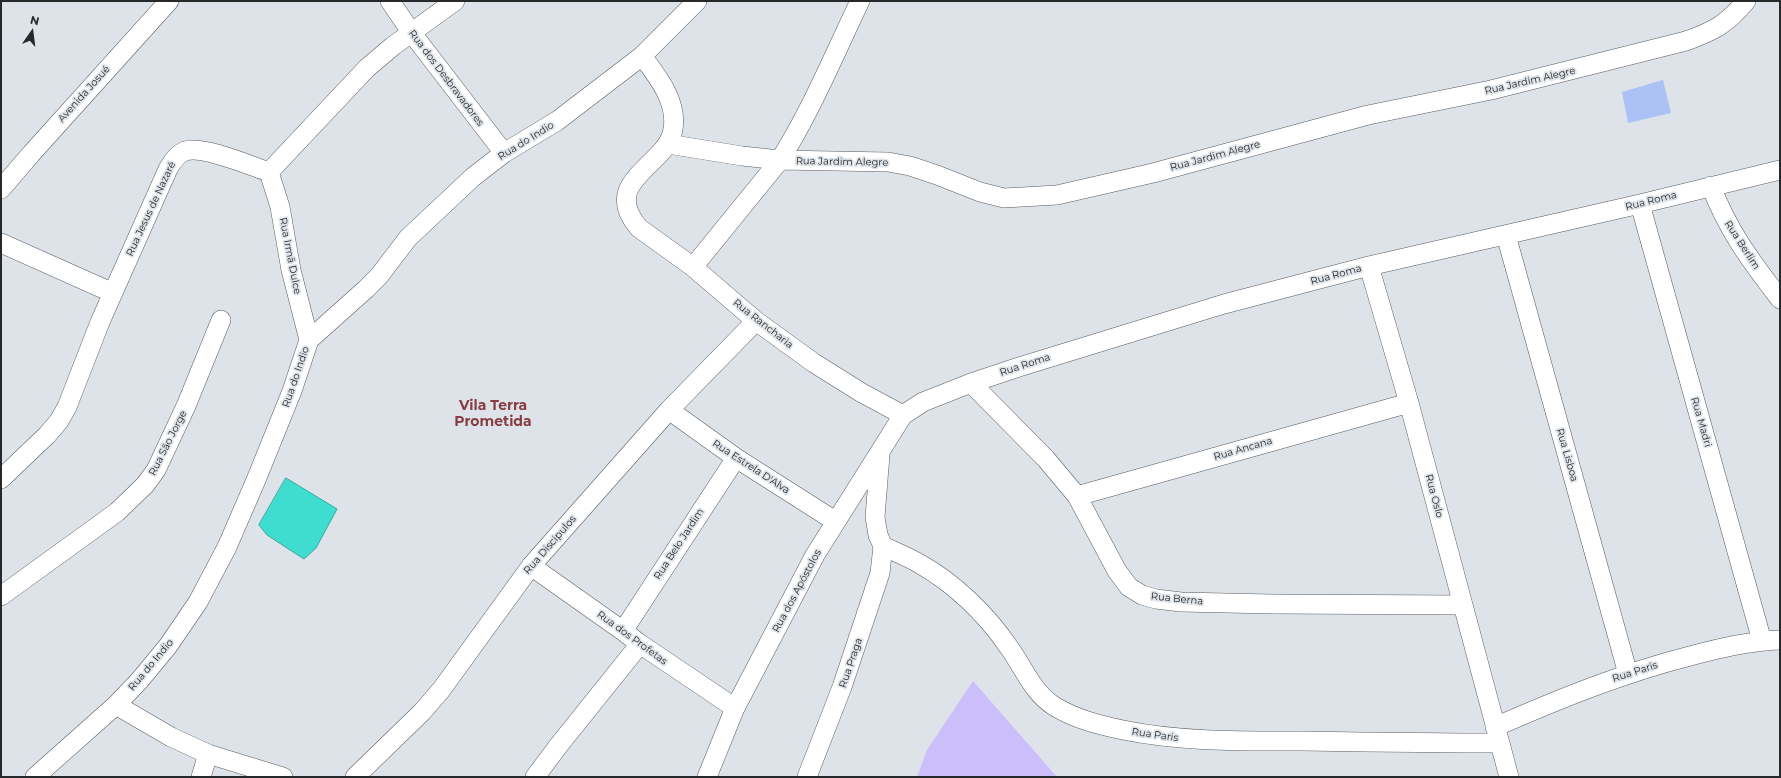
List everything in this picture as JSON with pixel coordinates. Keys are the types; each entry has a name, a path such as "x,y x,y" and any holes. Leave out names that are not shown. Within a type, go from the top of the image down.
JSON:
{"street":[{"name":"Avenida Josué","path":"1,189 169,1"},
{"name":"Rua dos Desbravadores","path":"390,1 411,32 504,153"},
{"path":"270,172 367,68 411,32 455,1"},
{"name":"Rua do Indio","path":"35,777 116,705 168,646 205,588 227,547 256,480 292,391 309,340 366,289 379,276 408,238 473,177 504,153 557,121 642,56 697,1"},
{"path":"693,267 780,160 806,115 860,1"},
{"name":"Rua Jardim Alegre","path":"668,144 742,156 780,160 888,162 917,168 980,192 1004,198 1057,195 1153,173 1368,115 1491,90 1686,41 1711,32 1733,17 1746,1"},
{"path":"642,56 662,82 670,101 673,118 672,132 668,144"},
{"name":"Rua Rancharia","path":"668,144 636,176 629,191 627,205 632,220 639,228 693,267 756,321 820,366 862,393 903,415"},
{"name":"Rua Jesus de Nazaré","path":"1,479 47,435 59,421 67,406 100,322 168,169 175,158 184,152 194,149 270,172"},
{"name":"Rua Roma","path":"903,415 923,402 971,383 1027,364 1224,304 1369,266 1640,204 1780,170"},
{"name":"Rua Irmã Dulce","path":"270,172 280,208 291,270 309,340"},
{"name":"Rua Berlim","path":"1711,186 1720,210 1733,235 1780,299"},
{"name":"Rua Madri","path":"1640,204 1771,640"},
{"name":"Rua Lisboa","path":"1506,235 1628,674"},
{"path":"1,243 113,293"},
{"name":"Rua Oslo","path":"1369,266 1409,403 1509,777"},
{"name":"Rua São Jorge","path":"1,596 111,517 146,485 156,470 186,406 221,320"},
{"name":"Rua Discipulos","path":"355,777 407,728 441,690 531,566 669,410 756,321"},
{"name":"Rua Berna","path":"971,383 1046,459 1077,496 1117,571 1129,587 1142,595 1156,599 1272,604 1463,605"},
{"name":"Rua Ancana","path":"1077,496 1409,403"},
{"name":"Rua Estrela D'Alva","path":"669,410 736,458 836,521"},
{"name":"Rua dos Apóstolos","path":"707,777 735,708 816,555 903,415"},
{"name":"Rua Praga","path":"807,777 842,687 863,628 880,573 882,546 878,535 875,517 880,452"},
{"name":"Rua Belo Jardim","path":"623,630 736,458"},
{"name":"Rua Paris","path":"882,546 919,563 940,577 965,598 990,624 1008,646 1024,673 1038,692 1054,705 1078,718 1152,736 1203,740 1497,735 1589,688 1628,674 1718,648 1771,640"},
{"name":"Rua dos Profetas","path":"531,566 623,630 640,644 735,708"},
{"path":"535,777 558,745 640,644"},
{"path":"116,705 171,737 208,754 282,777"},
{"path":"201,777 208,754"}],"shaded area":[{"path":"286,478 337,509 316,548 304,559 267,535 259,525"},
{"path":"973,681 1057,777 917,777 927,750"}],"building":[{"path":"1663,80 1671,113 1628,123 1622,92"}],"district":[{"name":"Vila Terra Prometida","path":"493,414"}]}
